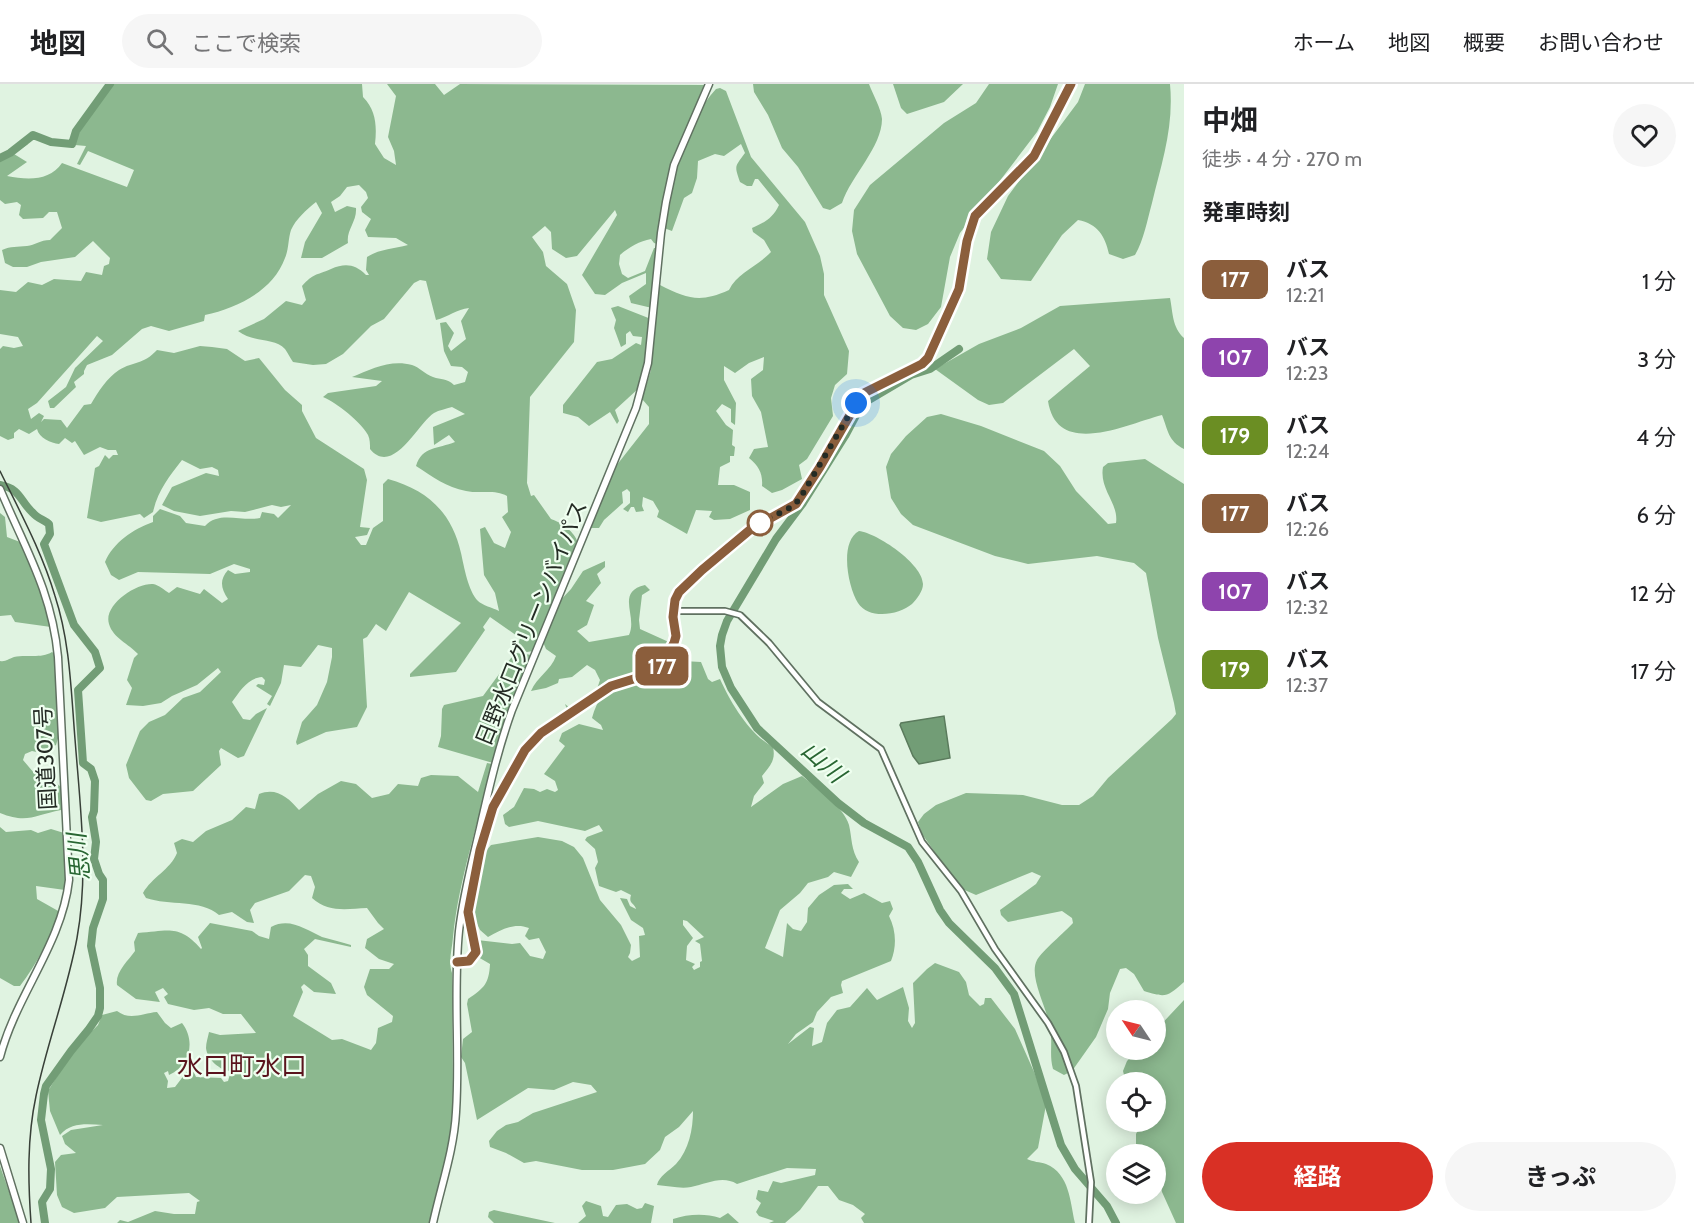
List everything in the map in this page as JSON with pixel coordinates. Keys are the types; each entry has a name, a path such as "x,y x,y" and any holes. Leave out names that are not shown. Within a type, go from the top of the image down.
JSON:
{"highway":[{"name":"日野水口グリーンバイパス","path":"433,1223 454,1138 457,962 461,920 473,856 499,747 524,680 628,429 642,388 648,363 666,202 678,156 709,84"},
{"name":"国道307号","path":"0,489 44,586 54,628 58,657 69,880 67,900 58,928 11,1021 0,1057"},
{"path":"0,1148 23,1223"}],"main road":[{"path":"457,962 466,961 476,952 468,912 485,829 493,807 525,750 541,733 611,686 653,673 661,667 674,643 675,600 679,592 751,529 771,516 788,509 799,500 862,394 922,364 928,358 959,289 967,241 975,216 1034,156 1071,84"},
{"path":"458,950 466,961"}],"street":[{"path":"674,611 732,612 747,620 818,702 836,717 876,743 886,756 922,843 960,891 995,949 1048,1023 1064,1052 1076,1086 1091,1182 1089,1223"}],"shaded area":[{"path":"111,84 362,84 363,97 371,107 375,119 375,144 384,158 396,165 394,151 388,137 396,96 387,84 435,84 444,95 460,84 704,85 677,151 663,198 657,244 651,239 647,240 627,249 620,255 619,264 622,274 628,278 645,271 654,248 657,248 652,308 631,303 629,296 646,284 646,273 622,283 605,295 595,294 582,275 617,215 615,210 577,256 566,258 552,249 551,232 545,226 532,237 543,252 546,266 567,284 576,310 574,342 530,397 527,483 531,496 534,495 551,519 571,531 578,543 533,651 527,652 517,648 520,638 490,617 483,627 485,630 456,672 410,677 410,674 461,623 409,592 386,631 376,624 363,639 367,707 357,727 326,732 297,745 302,722 317,705 327,682 332,648 318,645 301,667 284,665 281,683 270,706 267,704 272,696 256,686 264,685 265,680 262,677 248,682 232,702 243,719 250,720 267,708 244,756 238,758 221,748 219,751 221,765 193,791 163,794 151,801 146,800 129,778 126,765 140,731 149,722 165,715 183,698 200,692 221,672 218,668 197,685 161,703 143,706 126,705 132,688 127,680 134,658 138,654 111,629 108,617 122,596 138,587 153,584 169,593 177,587 200,594 204,589 222,603 228,599 222,584 223,577 228,570 235,574 250,572 250,569 234,564 210,574 138,572 119,580 111,575 105,562 124,538 153,522 153,516 160,509 180,516 186,523 205,526 211,521 224,517 260,518 262,512 274,514 278,518 291,505 281,507 272,505 245,512 231,511 200,516 174,511 162,505 172,487 206,473 219,476 218,470 212,467 200,469 182,460 161,490 153,512 144,518 140,514 101,522 87,518 95,468 99,466 105,455 109,459 113,455 118,455 116,450 100,447 84,455 75,441 72,443 65,438 59,444 52,442 43,437 37,429 29,434 19,429 14,433 14,438 8,440 0,436 0,349 3,346 14,348 23,346 18,337 0,334 0,290 16,292 28,282 42,285 54,279 81,281 86,272 102,275 104,266 109,264 110,258 93,241 75,257 41,262 27,267 13,267 5,263 2,250 50,240 62,228 57,212 49,212 43,218 23,219 19,215 21,205 17,202 5,204 0,200 0,162 26,141 28,144 14,154 27,162 7,176 38,178 51,173 62,163 127,187 134,170 88,151 80,165 77,164 86,146 75,145 77,137 85,121","holes":["359,185 368,198 361,207 362,212 371,219 365,230 368,237 396,238 408,245 367,257 366,270 369,275 345,265 315,275 302,286 306,300 302,305 286,301 264,319 238,331 244,335 280,345 293,362 326,364 343,354 371,326 384,319 414,283 420,280 426,281 436,320 469,308 461,321 466,339 451,351 448,346 454,333 446,322 440,323 444,351 451,366 462,367 468,372 465,382 454,385 446,380 430,376 415,366 396,363 352,377 382,381 376,386 328,393 323,397 354,418 369,437 370,449 379,456 387,457 405,445 436,412 452,407 465,414 433,427 434,445 449,435 455,442 426,451 416,466 452,487 471,492 497,493 507,496 508,512 502,517 511,532 505,548 494,543 485,527 480,529 484,575 495,593 499,611 482,604 475,597 469,585 457,539 451,526 436,505 415,490 388,479 383,484 383,521 373,528 366,545 361,545 355,537 367,535 370,528 360,527 367,480 364,469 316,438 302,411 302,405 285,390 259,358 245,361 227,349 200,346 174,353 157,350 143,361 124,367 115,373 103,385 91,404 84,405 67,428 61,420 44,419 41,422 44,416 39,413 31,419 28,409 37,403 97,336 103,341 75,368 66,387 48,401 50,408 54,408 76,387 74,382 84,374 87,365 112,355 142,329 151,326 169,331 204,321 205,315 241,303 263,289 279,270 286,255 293,226 316,202 322,213 305,242 301,258 322,258 348,243 356,208 347,206 335,212 331,202 347,187"]},
{"path":"753,84 869,84 879,106 882,119 881,130 872,151 852,182 842,203 830,210 823,208 798,167 782,148 768,115 754,92"},
{"path":"893,84 963,84 944,102 907,114 901,108"},
{"path":"989,84 1058,84 1050,107 1037,132 960,233 950,257 941,307 928,324 916,330 903,328 890,316 857,254 852,231 854,210 870,185 944,123 976,103"},
{"path":"1085,84 1170,84 1170,115 1166,144 1147,223 1138,249 1135,255 1123,259 1109,254 1100,232 1091,224 1078,220 1062,235 1031,281 1001,279 987,259 991,232 1008,196 1078,102"},
{"path":"716,89 726,91 751,157 805,222 820,256 824,274 824,295 849,351 847,374 835,385 831,398 833,416 807,459 799,465 802,479 772,493 762,486 760,470 749,458 754,449 768,447 761,412 752,396 751,379 763,370 764,357 749,363 735,373 724,366 724,380 736,403 735,425 731,422 731,409 722,404 716,411 726,425 733,430 732,445 735,447 734,456 730,456 730,462 720,467 718,485 734,485 750,492 750,510 730,519 714,520 709,517 712,511 696,510 687,534 657,517 659,511 653,501 643,497 644,511 636,512 634,507 631,507 628,512 623,509 630,503 630,492 627,489 622,492 623,503 604,520 599,528 591,528 616,466 649,424 649,407 642,399 651,370 658,287 660,285 694,298 710,297 729,290 742,274 771,252 764,240 753,232 752,228 768,220 779,205 758,179 755,179 752,186 740,182 736,166 745,153 741,144 724,156 715,154 698,161 697,178 692,193 684,198 672,231 664,228 671,192 688,136 705,103"},
{"path":"1170,298 1175,324 1184,338 1184,449 1172,439 1162,415 1095,433 1079,433 1065,429 1054,419 1048,401 1090,366 1074,349 1003,403 989,405 978,400 935,369 979,344 1021,328 1060,306"},
{"path":"618,306 651,319 644,368 639,388 615,410 619,421 617,424 610,412 589,426 578,417 563,413 563,405 597,362 612,359 636,343 641,345 642,337 633,336 630,331 626,334 626,344 621,347 614,328 616,320 611,308"},
{"path":"941,414 981,426 1044,451 1060,466 1076,491 1108,524 1116,523 1116,516 1104,483 1103,467 1108,463 1145,459 1184,484 1184,982 1166,995 1157,995 1144,991 1134,974 1126,968 1120,969 1109,1000 1106,1000 1106,1014 1096,1037 1072,1071 1064,1075 1053,1069 1050,1028 1037,984 1035,967 1040,956 1073,923 1072,918 1062,911 1008,922 1001,915 1000,910 1036,884 1041,876 1032,872 976,895 960,888 922,834 918,822 936,805 966,793 1023,795 1062,805 1079,805 1093,796 1108,778 1172,719 1176,714 1174,703 1158,638 1146,573 1134,563 1097,556 1028,564 995,556 913,525 901,514 891,498 886,467 891,454 906,436 927,417"},
{"path":"0,513 5,517 7,537 20,542 30,563 51,627 15,622 11,615 0,616"},
{"path":"859,531 887,543 907,559 921,576 923,584 921,592 906,608 892,613 876,614 869,612 858,603 851,587 847,554 853,537"},
{"path":"605,561 605,567 597,574 601,583 586,601 594,605 587,625 577,631 589,642 629,635 631,620 629,599 636,588 645,585 650,590 642,595 640,629 671,643 666,652 653,658 650,671 652,685 658,683 656,673 668,679 683,661 701,662 708,679 712,682 720,679 735,708 749,726 773,747 773,759 762,776 764,783 754,796 751,807 783,784 802,776 829,798 846,818 859,862 851,877 834,872 828,877 808,883 780,910 765,948 783,957 787,923 793,929 801,931 807,922 808,908 819,895 834,885 848,884 853,889 844,889 841,893 850,899 864,893 882,903 890,901 893,909 889,916 895,938 891,961 842,981 843,993 831,997 817,1012 813,1022 796,1034 788,1044 810,1027 814,1028 812,1046 822,1042 827,1023 837,1010 850,1007 867,988 877,1000 903,987 909,1008 908,1021 912,1028 915,1023 913,983 935,963 959,972 966,982 969,995 980,1006 984,1004 985,998 991,998 1015,1029 1046,1105 1038,1148 1027,1159 1046,1164 1060,1174 1068,1189 1075,1223 864,1223 861,1218 865,1214 853,1205 839,1200 828,1186 818,1186 800,1210 785,1223 769,1223 774,1221 759,1216 756,1212 761,1203 756,1199 758,1190 768,1192 773,1181 781,1183 815,1175 816,1169 787,1168 737,1184 720,1180 687,1188 657,1185 660,1179 676,1164 687,1146 693,1111 679,1127 665,1137 660,1150 645,1164 613,1170 582,1170 536,1161 524,1163 490,1147 489,1141 506,1125 518,1122 533,1113 597,1092 591,1085 573,1082 554,1090 528,1088 477,1120 465,1063 461,1057 463,1039 472,1032 468,999 485,985 490,964 478,957 477,940 520,943 530,956 543,959 546,952 539,938 529,940 525,936 529,928 523,926 503,929 488,937 480,930 471,911 480,858 491,845 538,837 562,841 574,847 583,858 600,900 621,925 631,945 628,957 632,961 640,957 639,936 645,935 643,928 631,920 620,898 627,899 630,906 636,909 630,900 631,895 621,890 616,892 599,886 595,868 598,862 595,849 585,840 603,831 599,825 585,831 538,821 509,827 505,824 503,815 514,807 524,788 540,792 547,789 555,792 558,790 555,781 544,774 565,746 559,741 562,733 579,724 603,730 601,725 592,718 594,711 603,694 623,677 568,712 565,704 570,708 573,707 596,692 600,680 595,670 587,665 572,677 559,679 558,683 531,691 556,656 546,649 543,642 557,604 583,571","holes":["683,920 704,937 695,941 700,944 702,961 700,967 694,970 692,967 695,964 686,960 687,946 693,938 683,925"]},
{"path":"52,652 56,655 59,735 56,745 41,753 32,751 25,754 23,760 34,773 54,781 62,788 61,810 31,818 17,818 0,813 0,661"},
{"path":"516,653 532,655 493,763 438,747 444,705 483,696"},
{"path":"944,716 950,758 919,764 913,756 901,723"},
{"path":"487,763 492,764 456,915 450,964 452,973 453,1113 450,1142 429,1223 117,1223 120,1220 128,1222 155,1211 195,1214 197,1202 200,1201 189,1193 117,1197 105,1208 74,1213 62,1207 57,1195 55,1162 61,1155 76,1153 65,1144 62,1136 71,1130 103,1125 74,1126 60,1135 50,1111 48,1091 73,1050 98,1025 102,1015 117,1011 127,1016 157,1012 171,1028 182,1023 189,1037 189,1052 182,1066 169,1075 168,1071 164,1073 168,1081 167,1088 175,1087 188,1070 187,1064 190,1064 196,1077 221,1078 224,1082 228,1081 231,1071 219,1067 211,1060 207,1052 209,1032 220,1035 256,1033 241,1014 223,1014 209,1008 194,1010 168,1004 164,997 168,994 163,988 155,992 160,1002 136,999 117,985 120,971 135,951 134,942 138,933 180,932 201,949 198,937 210,923 252,931 269,939 271,927 285,923 298,926 322,937 351,945 351,947 315,939 304,949 308,955 308,966 331,983 336,994 314,992 304,984 301,987 303,992 293,1016 332,1040 342,1039 371,1050 376,1043 378,1028 392,1022 393,1016 367,995 364,987 370,969 389,969 394,964 379,959 365,948 367,939 384,929 367,908 338,909 318,903 312,898 315,887 311,876 305,875 289,891 255,903 250,910 254,923 247,922 232,912 219,915 203,907 146,898 143,893 147,887 174,859 177,853 174,843 182,839 193,842 206,831 232,820 246,807 255,809 259,794 265,792 281,794 299,810 318,794 341,781 356,784 372,798 389,794 398,784 418,786 421,778 431,775 458,776 478,792"},
{"path":"0,827 6,832 31,830 38,833 51,829 64,833 67,869 65,890 36,886 37,899 60,912 43,950 20,986 14,986 0,978"},
{"path":"1184,1000 1184,1223 1176,1223 1166,1201 1166,1144 1136,1144 1137,1132 1166,1132 1166,1072 1123,1071 1128,1060 1166,1060 1166,1019"},
{"path":"0,1166 18,1217 19,1223 0,1223"},
{"path":"586,1201 601,1206 603,1216 608,1217 616,1205 627,1204 637,1209 642,1208 645,1203 654,1206 651,1223 578,1223 586,1216 582,1206"},
{"path":"494,1210 555,1223 494,1223 488,1217 489,1212"},
{"path":"728,1213 739,1223 673,1223 673,1219 685,1216 702,1215 720,1218"}],"waterway":[{"name":"思川","path":"0,158 33,135 51,142 72,144 76,131 110,84"},
{"name":"山川","path":"959,349 930,369 911,375 862,404 845,436 803,503 776,539 727,621 720,646 722,667 731,688 757,728 838,803 864,823 908,847 949,923 995,968 1014,994 1061,1145 1075,1169 1107,1206 1116,1223"},
{"name":"思川","path":"0,485 16,492 35,515 49,524 50,534 44,544 74,625 95,652 100,668 78,690 83,763 91,769 95,781 92,817 96,842 94,859 103,880 103,899 93,928 91,946 100,988 100,1008 98,1016 46,1086 41,1120 51,1169 50,1189 42,1202 45,1223"}],"railway":[{"path":"0,471 50,580 64,631 69,666 83,863 81,913 77,938 33,1112 29,1159 31,1223"}],"bus line":[{"name":"177","path":"457,962 469,961 476,952 468,912 485,829 493,807 525,750 541,733 611,686 653,673 661,667 676,636 673,617 675,600 679,592 751,529 796,504 862,394 922,364 928,358 959,289 967,241 975,216 1034,156 1071,84"}],"district":[{"name":"水口町水口","path":"242,1066"}],"route":[{"path":"760,523 795,505 799,500 856,403"}]}
